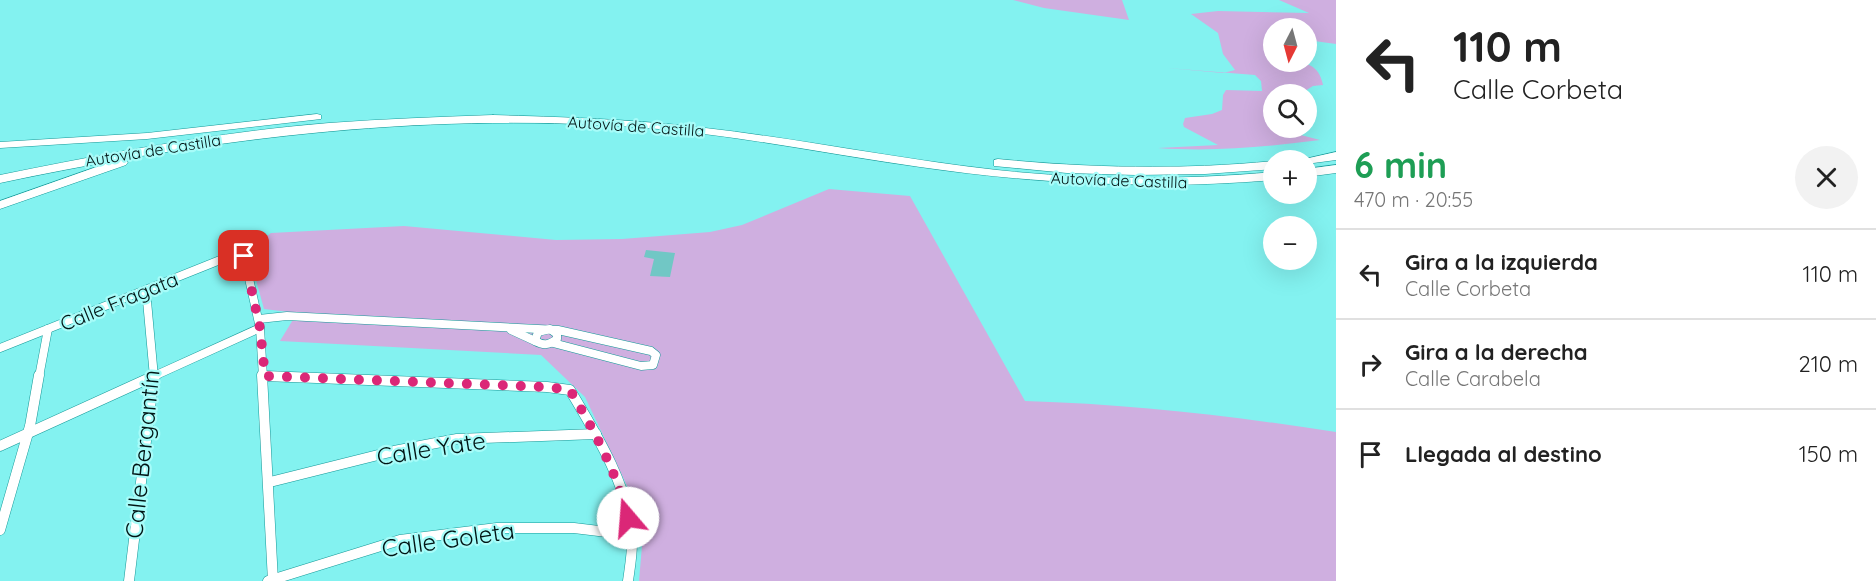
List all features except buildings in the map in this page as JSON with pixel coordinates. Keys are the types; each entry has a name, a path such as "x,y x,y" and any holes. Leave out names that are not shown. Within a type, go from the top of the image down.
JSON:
{"highway":[{"name":"Autovía de Castilla","path":"0,170 187,135 384,113 519,110 660,117 773,130 957,159 1075,170 1177,171 1263,166"},
{"path":"0,145 147,136 290,119 384,113"},
{"name":"Autovía de Castilla","path":"0,179 180,144 329,126 400,121 516,118 658,126 769,139 959,170 1079,180 1190,182 1263,177"},
{"path":"0,205 99,169 178,147 400,121"},
{"path":"1317,159 1336,156"},
{"path":"1317,172 1336,169"}],"street":[{"name":"Calle Fragata","path":"0,348 238,255 244,256 260,323"},
{"name":"Calle Bergantín","path":"129,581 154,375 146,290"},
{"path":"0,446 260,323 287,316 548,329 651,351 656,355 656,359 653,365 641,366 553,343 542,345 501,327"},
{"path":"260,323 270,482 272,580"},
{"path":"0,530 27,433 48,329"},
{"path":"535,341 538,332 548,329 557,334 557,339 553,343"},
{"path":"265,376 547,387 570,390 596,434 624,501 632,535 628,581"},
{"name":"Calle Yate","path":"270,482 394,450 457,439 596,434"},
{"name":"Calle Goleta","path":"272,580 400,540 497,528 574,528 632,535"}],"shaded area":[{"path":"1013,0 1122,0 1129,20 1044,8"},
{"path":"1279,0 1336,0 1336,44 1317,41 1317,18 1263,18 1263,72 1317,72 1323,85 1263,84 1263,138 1320,140 1239,148 1158,148 1218,145 1184,127 1185,118 1222,110 1223,95 1226,90 1262,91 1261,81 1255,75 1225,73 1235,70 1223,54 1218,33 1191,14 1218,11 1309,13"},
{"path":"829,189 910,196 1025,401 1181,412 1336,432 1336,581 639,581 644,522 585,397 541,355 280,341 297,313 264,309 248,251 271,233 404,226 556,240 622,239 710,232 742,225"}],"water":[{"path":"646,250 675,253 670,277 650,276 654,259 644,257"}],"route":[{"path":"244,256 256,305 265,376 547,387 570,390 596,434 624,501 628,518"}]}
